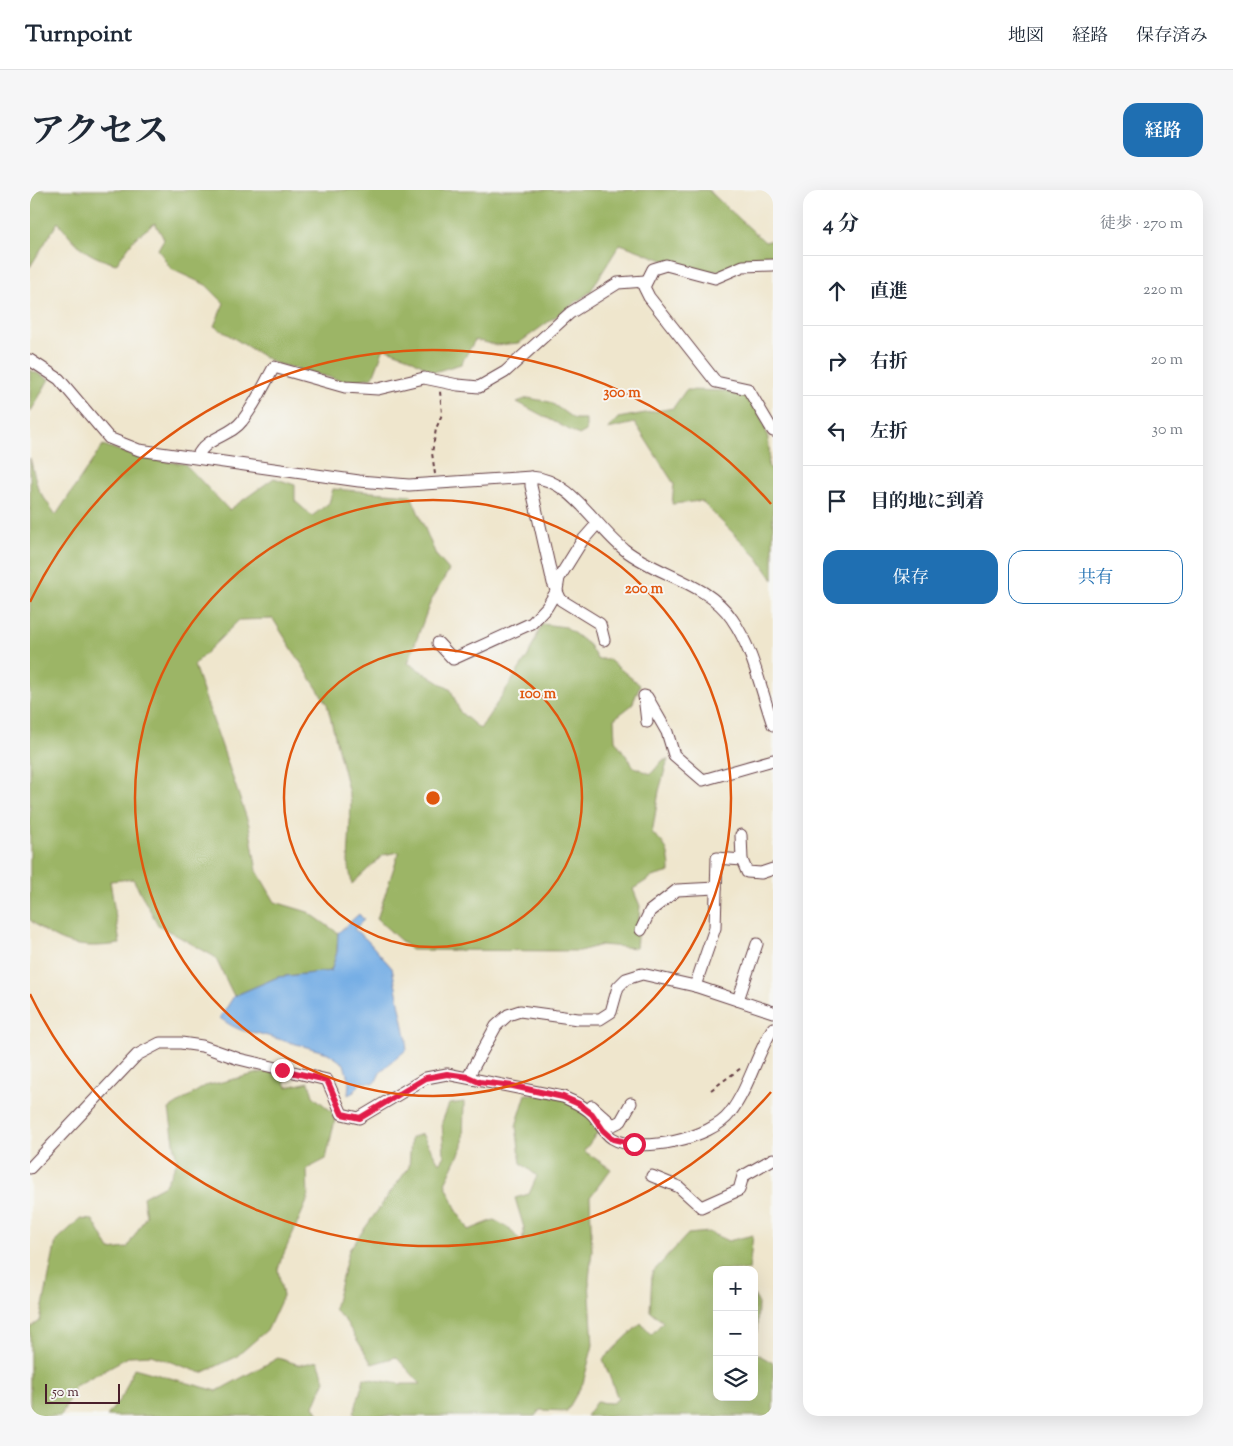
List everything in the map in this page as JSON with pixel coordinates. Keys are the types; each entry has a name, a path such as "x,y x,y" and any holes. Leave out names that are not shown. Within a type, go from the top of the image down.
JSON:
{"street":[{"path":"773,265 743,266 715,278 666,265 653,269 644,287 716,382 748,389 773,431"},
{"path":"197,457 201,449 214,438 241,423 274,367 345,387 378,389 424,378 479,387 505,372 570,313 618,283 646,281"},
{"path":"30,360 59,380 109,438 139,450 359,481 409,485 540,477 559,486 577,500 597,524 625,550 711,598 732,618 746,645 773,725"},
{"path":"531,477 533,496 556,590 561,600 600,624 604,640"},
{"path":"438,643 453,659 532,623 547,607 556,590 559,578 582,540 597,524"},
{"path":"647,722 644,696 648,697 667,732 674,755 703,780 773,760"},
{"path":"740,834 742,860 747,872 760,873 773,869"},
{"path":"695,986 715,928 717,858 742,860"},
{"path":"641,930 650,911 677,890 716,888"},
{"path":"738,1000 757,944"},
{"path":"468,1077 496,1026 508,1015 520,1011 600,1019 611,1012 618,988 626,979 642,974 695,986 773,1012"},
{"path":"563,1097 579,1104 592,1114 603,1130 613,1139 634,1144 658,1145 670,1143 711,1129 729,1115 745,1087 763,1044 773,1028"},
{"path":"30,1168 137,1055 160,1043 202,1046 282,1070 327,1080 342,1114 360,1118 426,1078 447,1074 468,1077 479,1082 584,1099 614,1125 621,1121 632,1102"},
{"path":"652,1176 679,1187 701,1207 739,1190 743,1176 773,1159"}],"path":[{"path":"437,484 432,453 436,430 442,414 439,381"},
{"path":"711,1090 745,1065"}],"green space":[{"path":"30,190 708,190 765,242 773,240 773,260 750,261 725,270 706,271 668,262 620,244 590,292 519,343 496,345 475,340 461,364 434,372 406,356 384,348 373,377 348,382 274,363 214,326 224,303 206,285 171,269 158,249 164,239 155,223 135,238 116,264 105,261 82,249 58,222 30,267"},
{"path":"30,370 49,379 30,413"},
{"path":"686,390 727,391 750,397 759,413 768,439 768,466 773,470 773,580 758,558 701,501 672,504 674,484 635,423 608,429 618,418 673,408"},
{"path":"528,398 550,402 574,419 586,419 586,431 579,435 517,402"},
{"path":"103,445 140,458 185,464 229,510 274,478 295,485 295,501 312,516 329,503 333,489 411,495 436,555 449,570 430,603 408,663 451,690 460,712 480,729 528,656 542,624 566,627 589,645 597,659 608,659 640,685 632,705 614,719 615,740 634,767 651,774 662,761 668,759 659,791 652,834 661,841 667,850 670,872 652,877 633,889 640,906 636,948 601,945 580,951 411,950 377,919 399,852 383,855 352,884 348,862 351,802 327,704 273,619 239,620 194,665 249,825 257,871 275,902 308,912 338,933 337,952 331,971 278,977 234,996 215,957 158,925 133,879 110,881 120,944 93,946 72,944 41,929 30,920 30,458 38,489 56,515"},
{"path":"268,1071 283,1077 287,1087 309,1082 313,1096 336,1115 326,1159 307,1169 308,1199 281,1260 278,1270 283,1296 268,1329 236,1357 202,1373 151,1355 130,1356 75,1386 61,1416 30,1416 30,1328 40,1321 56,1241 80,1219 93,1220 110,1250 127,1248 146,1216 143,1197 165,1185 177,1162 169,1109 205,1086"},
{"path":"526,1094 583,1100 595,1111 590,1119 598,1132 584,1151 611,1169 590,1197 592,1251 589,1280 593,1345 583,1383 567,1411 540,1410 535,1416 357,1416 354,1413 364,1378 400,1384 421,1384 396,1357 372,1364 346,1322 334,1309 349,1250 409,1167 411,1138 422,1134 439,1163 444,1156 442,1122 449,1104 464,1102 463,1146 445,1183 458,1213 469,1230 494,1220 509,1228 522,1243 524,1228 515,1198 529,1194 537,1176 521,1163 516,1126"},
{"path":"709,1232 728,1241 753,1235 749,1266 713,1266 713,1401 758,1401 758,1354 773,1363 773,1416 586,1416 596,1402 612,1403 618,1399 603,1359 641,1323 651,1335 663,1322 650,1311 652,1273 688,1234"},
{"path":"278,1358 300,1365 318,1361 325,1380 314,1406 320,1416 107,1416 123,1395 134,1368 217,1391"}],"water":[{"path":"359,914 364,920 354,929 367,940 392,968 407,1041 406,1050 381,1071 375,1083 361,1082 354,1092 348,1095 349,1082 344,1064 328,1053 242,1030 220,1018 234,996 278,977 331,971 337,952 338,933"}],"route":[{"path":"282,1070 327,1080 342,1114 360,1118 426,1078 447,1074 468,1077 479,1082 513,1086 563,1097 579,1104 592,1114 603,1130 613,1139 634,1144"}]}
